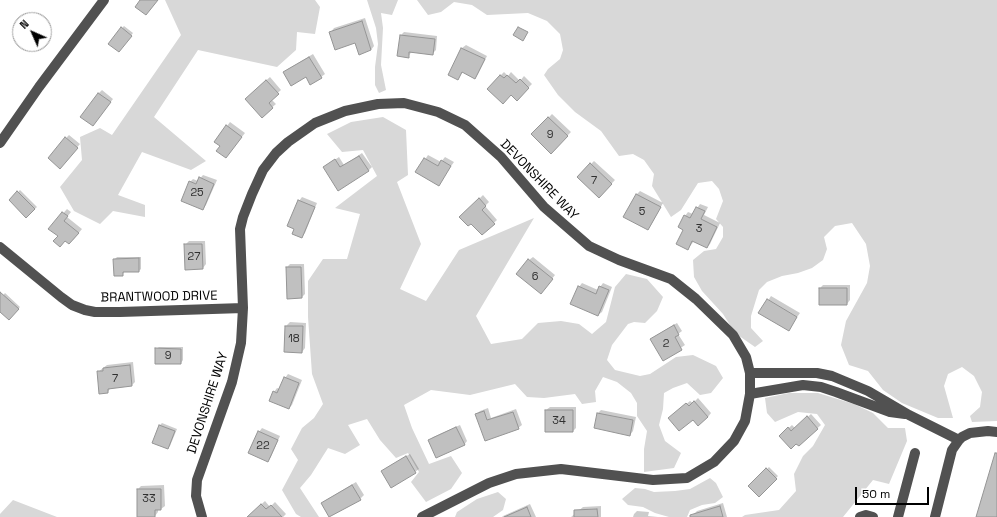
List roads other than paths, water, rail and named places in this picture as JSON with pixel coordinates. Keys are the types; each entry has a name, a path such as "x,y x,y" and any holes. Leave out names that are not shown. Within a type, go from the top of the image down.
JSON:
{"street":[{"path":"0,143 39,87 104,0"},
{"name":"DEVONSHIRE WAY","path":"202,517 196,496 197,480 232,382 241,343 244,308 240,229 243,217 263,170 276,153 288,142 315,123 345,111 378,104 404,103 438,112 465,125 500,158 544,207 590,246 619,260 671,279 696,298 733,336 746,357 750,373 750,394 745,421 734,441 714,462 687,478 653,480 561,469 516,474 489,483 422,517"},
{"name":"BRANTWOOD DRIVE","path":"0,247 61,297 72,305 85,310 95,312 120,312 244,308"},
{"path":"750,373 817,373 832,376 868,391 909,415 959,440"},
{"path":"750,394 803,385 821,387 890,412 909,415"},
{"path":"935,517 952,450 959,440 970,433 988,431 997,432"},
{"path":"898,517 916,453"},
{"path":"860,517 866,514 873,517"}]}
